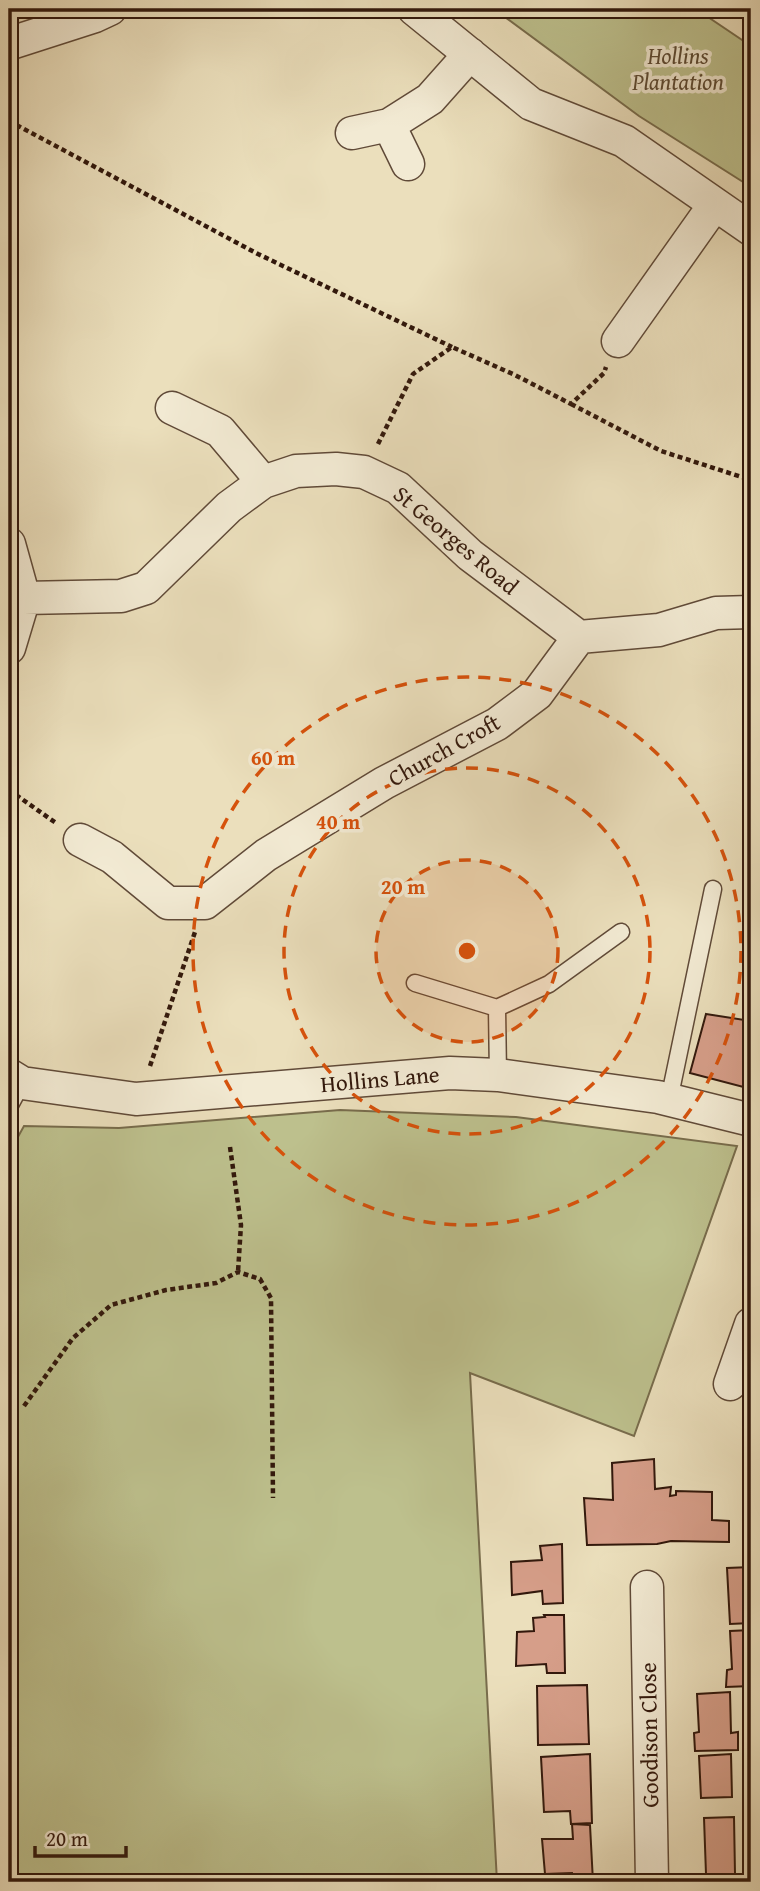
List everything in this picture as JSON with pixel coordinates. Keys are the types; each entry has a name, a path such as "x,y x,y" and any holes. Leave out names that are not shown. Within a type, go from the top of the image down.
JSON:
{"street":[{"path":"10,49 110,9"},
{"path":"414,9 531,104 624,141 751,229"},
{"path":"352,133 389,125 430,99 470,54"},
{"path":"389,125 408,164"},
{"path":"618,341 715,204"},
{"path":"172,408 219,431 263,482"},
{"name":"St Georges Road","path":"24,598 121,596 146,588 229,507 263,482 296,471 336,469 364,472 398,488 470,555 579,637"},
{"path":"9,544 24,598 9,648"},
{"path":"579,637 659,630 716,613 751,611"},
{"name":"Church Croft","path":"205,903 266,855 384,783 497,724 537,694 579,637"},
{"path":"80,840 112,857 168,903 205,903"},
{"name":"Hollins Lane","path":"13,1088 136,1099 450,1073 498,1075 669,1100 751,1120"},
{"path":"730,1384 751,1324"},
{"name":"Goodison Close","path":"647,1587 652,1882"}],"lane":[{"path":"669,1100 713,889"},
{"path":"415,983 497,1008 550,984 621,932"},
{"path":"497,1008 498,1075"}],"path":[{"path":"9,121 248,248 515,375 661,451 751,480"},
{"path":"571,404 604,373 618,341"},
{"path":"364,472 413,374 452,347"},
{"path":"9,790 80,840"},
{"path":"136,1099 205,903"},
{"path":"230,1147 241,1225 238,1272"},
{"path":"24,1406 73,1339 111,1305 166,1290 216,1283 238,1272 260,1279 271,1298 273,1499"}],"green space":[{"name":"Hollins Plantation","path":"494,9 696,9 751,46 751,187 639,116"},
{"path":"340,1110 516,1117 737,1146 634,1436 470,1373 497,1882 9,1882 9,1153 24,1126 119,1128"}],"building":[{"path":"706,1014 751,1021 751,1089 690,1073"},
{"path":"751,1449 751,1471 746,1470"},
{"path":"654,1459 655,1489 671,1487 670,1496 676,1495 676,1491 712,1492 712,1520 729,1521 729,1542 671,1541 657,1544 587,1545 584,1498 613,1500 612,1463"},
{"path":"562,1544 563,1603 543,1604 542,1591 512,1595 511,1562 542,1560 540,1546"},
{"path":"751,1567 751,1623 730,1624 727,1568"},
{"path":"544,1615 564,1615 565,1673 547,1673 546,1664 516,1666 517,1632 534,1631 533,1618 545,1617"},
{"path":"751,1630 751,1686 726,1687 727,1670 732,1669 730,1631"},
{"path":"587,1685 589,1744 538,1745 537,1686"},
{"path":"730,1692 731,1733 738,1732 738,1750 695,1751 694,1733 699,1732 697,1694"},
{"path":"590,1754 592,1823 571,1824 570,1811 544,1812 541,1757"},
{"path":"731,1754 732,1797 701,1798 699,1756"},
{"path":"734,1817 735,1874 706,1874 704,1818"},
{"path":"572,1824 590,1825 593,1882 573,1882 572,1873 545,1874 542,1839 573,1839"}]}
